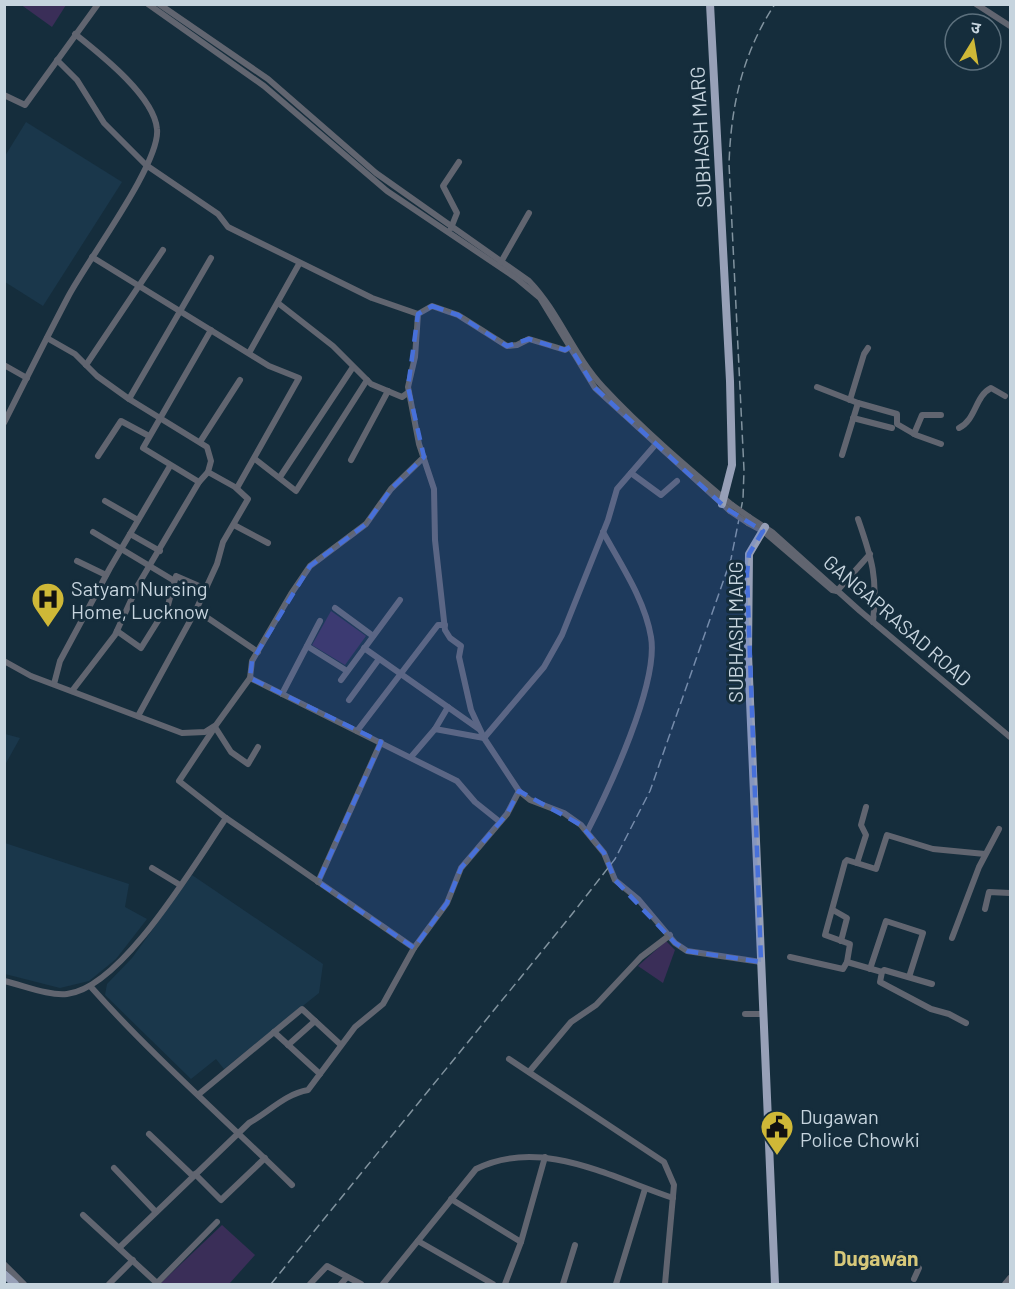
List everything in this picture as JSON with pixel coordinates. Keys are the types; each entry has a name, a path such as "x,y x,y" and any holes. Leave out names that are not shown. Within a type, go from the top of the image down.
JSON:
{"main road":[{"name":"SUBHASH MARG","path":"710,4 730,381 732,465 723,501"},
{"name":"SUBHASH MARG","path":"764,529 749,554 747,574 760,962 775,1284"},
{"path":"4,1274 15,1284"}],"street":[{"path":"4,95 25,105 98,4"},
{"path":"148,4 264,86 387,191 516,278 540,298 595,388 731,508 764,529"},
{"path":"159,4 276,86 376,173 529,281 545,297 575,349 602,386 723,501"},
{"path":"976,4 986,7 1011,26"},
{"path":"4,423 47,338 146,165 154,147 157,130 154,118 116,67 75,34"},
{"path":"57,60 77,80 104,123 146,165 218,214 228,227 372,298 418,314 432,306 458,315 507,346 517,345 529,339 565,350 570,347"},
{"path":"451,228 457,213 442,186 459,162"},
{"path":"501,262 529,213"},
{"path":"86,365 163,250"},
{"path":"92,257 249,353 300,380 237,488"},
{"path":"129,399 211,258"},
{"path":"249,353 299,264"},
{"path":"278,303 333,346 367,380 402,397 409,392"},
{"path":"418,314 409,392 434,489 435,540 445,625 450,638 461,646 459,657 471,710 479,729 519,791 530,800 564,813 587,832 604,853 608,868 615,880 638,899 675,943 687,951 760,962"},
{"path":"199,482 143,449 158,417 211,330"},
{"path":"47,338 75,354 129,399 207,447 211,461 208,472 199,482 138,585 117,631 72,691"},
{"path":"850,400 864,354 868,348"},
{"path":"4,365 27,378"},
{"path":"280,477 319,414 353,367"},
{"path":"200,442 240,380"},
{"path":"255,459 296,491 367,380"},
{"path":"817,387 858,403 897,414 897,424 914,434 941,444"},
{"path":"959,428 968,424 985,391 991,388 1005,396"},
{"path":"351,460 388,391"},
{"path":"842,455 858,403"},
{"path":"914,434 922,415 941,415"},
{"path":"853,418 892,428"},
{"path":"98,456 121,421 149,436"},
{"path":"484,738 544,667 562,635 603,532 617,489 656,444"},
{"path":"414,948 226,818 179,781 250,678 252,661 310,566 366,524 391,489 424,457"},
{"path":"54,684 60,661 106,575 170,465"},
{"path":"138,716 196,610 223,542 248,499 237,488 208,472"},
{"path":"631,472 661,495 677,481"},
{"path":"105,501 138,520"},
{"path":"858,519 870,554 877,590 873,622"},
{"path":"234,525 268,543"},
{"name":"GANGAPRASAD ROAD","path":"764,529 834,585 837,591 873,622 1011,737"},
{"path":"93,532 173,580"},
{"path":"587,832 612,784 652,663 651,636 637,596 603,532"},
{"path":"130,534 160,550"},
{"path":"837,591 870,554"},
{"path":"76,561 106,575"},
{"path":"117,631 141,648 168,605 173,580 176,576 206,589"},
{"path":"341,680 400,600"},
{"path":"335,608 373,636"},
{"path":"196,610 258,652"},
{"path":"282,694 320,621"},
{"path":"357,731 438,625 445,625"},
{"path":"307,646 347,671"},
{"path":"364,648 479,729"},
{"path":"349,700 379,659"},
{"path":"4,661 54,684 182,733 205,732 216,726"},
{"path":"250,678 457,781 475,802 500,822"},
{"path":"411,757 435,729 448,707"},
{"path":"216,726 231,752 249,764 258,747"},
{"path":"435,729 484,738"},
{"path":"318,882 381,742"},
{"path":"120,1247 239,1133 291,1093 308,1090 354,1027 382,1004 414,948 447,903 461,868 500,822 519,791"},
{"path":"857,863 866,835 861,825 866,807"},
{"path":"4,981 64,994 91,987 114,968 153,922 226,818"},
{"path":"952,938 986,854 999,829"},
{"path":"790,957 843,969 847,962 850,944 825,935 845,862 876,869 887,835 933,849 986,854"},
{"path":"152,868 180,885"},
{"path":"985,909 989,892 1011,893"},
{"path":"833,910 847,918 848,921 841,941"},
{"path":"870,969 886,921 923,933 909,977"},
{"path":"529,1072 571,1023 596,1005 641,957 670,935"},
{"path":"847,962 932,984"},
{"path":"882,972 880,982 931,1009 949,1014 966,1023"},
{"path":"91,987 175,1075 199,1094 292,1185"},
{"path":"199,1094 302,1009 341,1045"},
{"path":"746,1014 764,1014"},
{"path":"288,1045 315,1021"},
{"path":"274,1032 320,1074"},
{"path":"509,1059 664,1162 674,1185 665,1284"},
{"path":"149,1134 221,1200 265,1158"},
{"path":"383,1284 476,1169 492,1161 517,1156 558,1158 673,1198"},
{"path":"505,1284 521,1242 545,1157"},
{"path":"114,1167 156,1212"},
{"path":"616,1284 645,1189"},
{"path":"451,1199 521,1242"},
{"path":"83,1215 120,1247 157,1284 217,1222"},
{"path":"418,1240 493,1284"},
{"path":"563,1284 575,1245"},
{"path":"901,1254 919,1268 914,1279"},
{"path":"109,1284 133,1260"},
{"path":"4,1264 24,1284"},
{"path":"310,1284 327,1266 362,1284"},
{"path":"340,1284 347,1277"},
{"path":"1005,1284 1011,1278"}],"highlighted area":[{"path":"432,306 458,315 507,346 529,339 565,350 570,347 595,388 727,509 763,531 749,554 747,574 761,962 687,951 675,943 615,880 604,853 581,825 519,791 507,814 461,868 447,903 414,948 318,882 381,742 250,678 252,661 310,566 366,524 391,489 424,457 408,387 418,314"}],"shaded area":[{"path":"20,4 66,4 66,5 52,27"},
{"path":"26,122 122,182 43,306 5,282 5,156"},
{"path":"331,611 366,636 345,665 312,645"},
{"path":"4,734 20,738 5,765"},
{"path":"5,843 129,884 125,907 147,919 116,959 89,981 60,988 5,974"},
{"path":"192,875 323,964 319,993 224,1069 216,1059 191,1079 105,995 107,984 132,958"},
{"path":"666,941 675,950 663,983 638,966"},
{"path":"222,1225 255,1255 229,1284 161,1283"}],"railway":[{"path":"271,1284 615,859 650,791 731,559 743,499 744,470 729,164 730,143 736,101 746,61 775,4"}],"place":[{"name":"Satyam Nursing Home, Lucknow","path":"48,628"},
{"name":"Dugawan Police Chowki","path":"777,1156"}],"district":[{"name":"Dugawan","path":"876,1257"}]}
